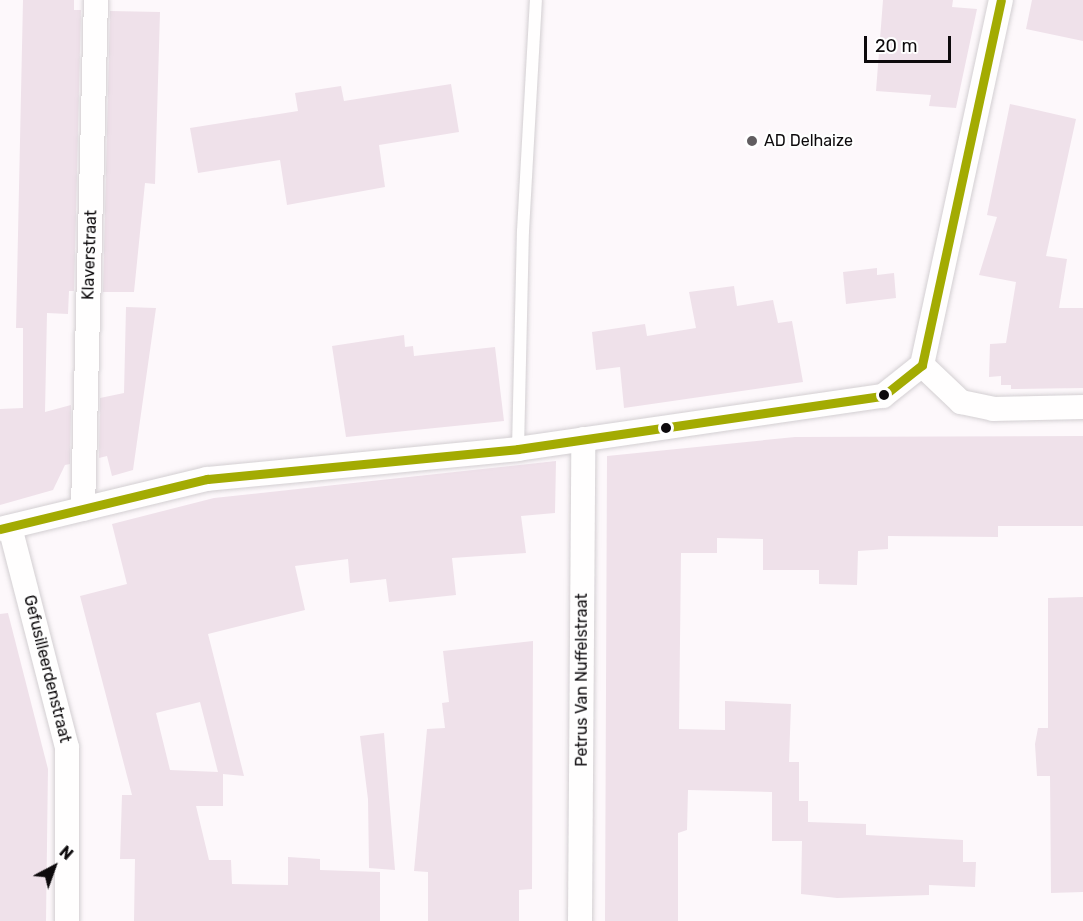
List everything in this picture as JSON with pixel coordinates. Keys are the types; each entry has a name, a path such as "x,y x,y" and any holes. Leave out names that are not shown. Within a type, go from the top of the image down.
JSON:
{"street":[{"name":"Klaverstraat","path":"83,509 96,0"},
{"path":"5,528 207,479 518,449 883,396 922,365 1001,0"},
{"path":"922,365 961,402 993,409 1083,407"},
{"name":"Petrus Van Nuffelstraat","path":"580,921 583,439"},
{"name":"Gefusilleerdenstraat","path":"5,528 67,747 67,921"}],"lane":[{"path":"518,449 523,231 536,0"}],"building":[{"path":"23,0 74,0 74,10 81,10 74,291 69,291 68,314 47,313 45,412 71,405 70,464 65,465 53,490 0,505 0,409 23,408 23,328 16,328"},
{"path":"883,0 953,0 952,7 977,9 956,108 929,106 931,95 876,91"},
{"path":"1032,0 1083,0 1083,41 1026,29"},
{"path":"110,11 160,12 155,184 145,183 134,292 103,292"},
{"path":"451,84 459,132 379,145 385,187 287,205 280,160 198,173 190,128 298,111 295,93 341,86 344,101"},
{"path":"1010,104 1076,119 1046,256 1067,259 1059,308 1083,308 1083,388 1011,389 1011,385 1001,385 1001,376 989,377 990,344 1006,343 1016,282 979,275 997,217 987,215"},
{"path":"877,268 877,275 894,273 896,298 846,304 843,272"},
{"path":"734,286 737,306 773,300 778,323 792,321 803,382 624,408 620,367 596,370 592,332 645,324 647,336 696,328 689,292"},
{"path":"126,307 156,308 133,470 112,476 107,456 99,458 100,398 124,393"},
{"path":"404,335 405,347 413,346 414,356 495,347 504,421 346,437 332,346"},
{"path":"1083,436 1083,526 998,526 998,537 888,536 888,549 858,551 857,585 819,584 819,570 763,570 763,539 717,538 717,553 681,553 679,729 725,730 725,701 791,704 789,762 799,762 799,801 808,801 808,822 866,824 866,835 963,840 963,862 976,862 975,887 929,885 929,895 837,898 801,894 802,841 772,841 772,792 688,790 687,830 678,833 678,921 605,921 607,456 795,437"},
{"path":"556,461 555,513 521,516 526,553 452,558 456,595 389,602 386,579 350,583 348,559 295,566 305,610 208,634 244,776 223,774 223,806 196,806 209,860 231,860 232,884 288,885 288,857 320,859 320,870 380,872 380,921 134,921 135,859 120,859 122,795 132,795 80,596 127,584 112,524 214,498","holes":["200,702 218,772 170,770 156,713"]},
{"path":"1083,597 1083,892 1051,893 1050,776 1037,776 1035,744 1038,728 1048,728 1048,598"},
{"path":"8,613 48,769 46,921 0,921 0,614"},
{"path":"533,641 532,889 519,890 519,921 428,921 428,872 414,871 427,729 445,728 442,703 449,702 443,651"},
{"path":"384,733 395,870 369,868 368,799 360,736"}],"transit line":[{"path":"922,365 1001,0"},
{"path":"0,529 207,479 518,449 883,396 922,365"}],"place":[{"name":"AD Delhaize","path":"752,141"}]}
